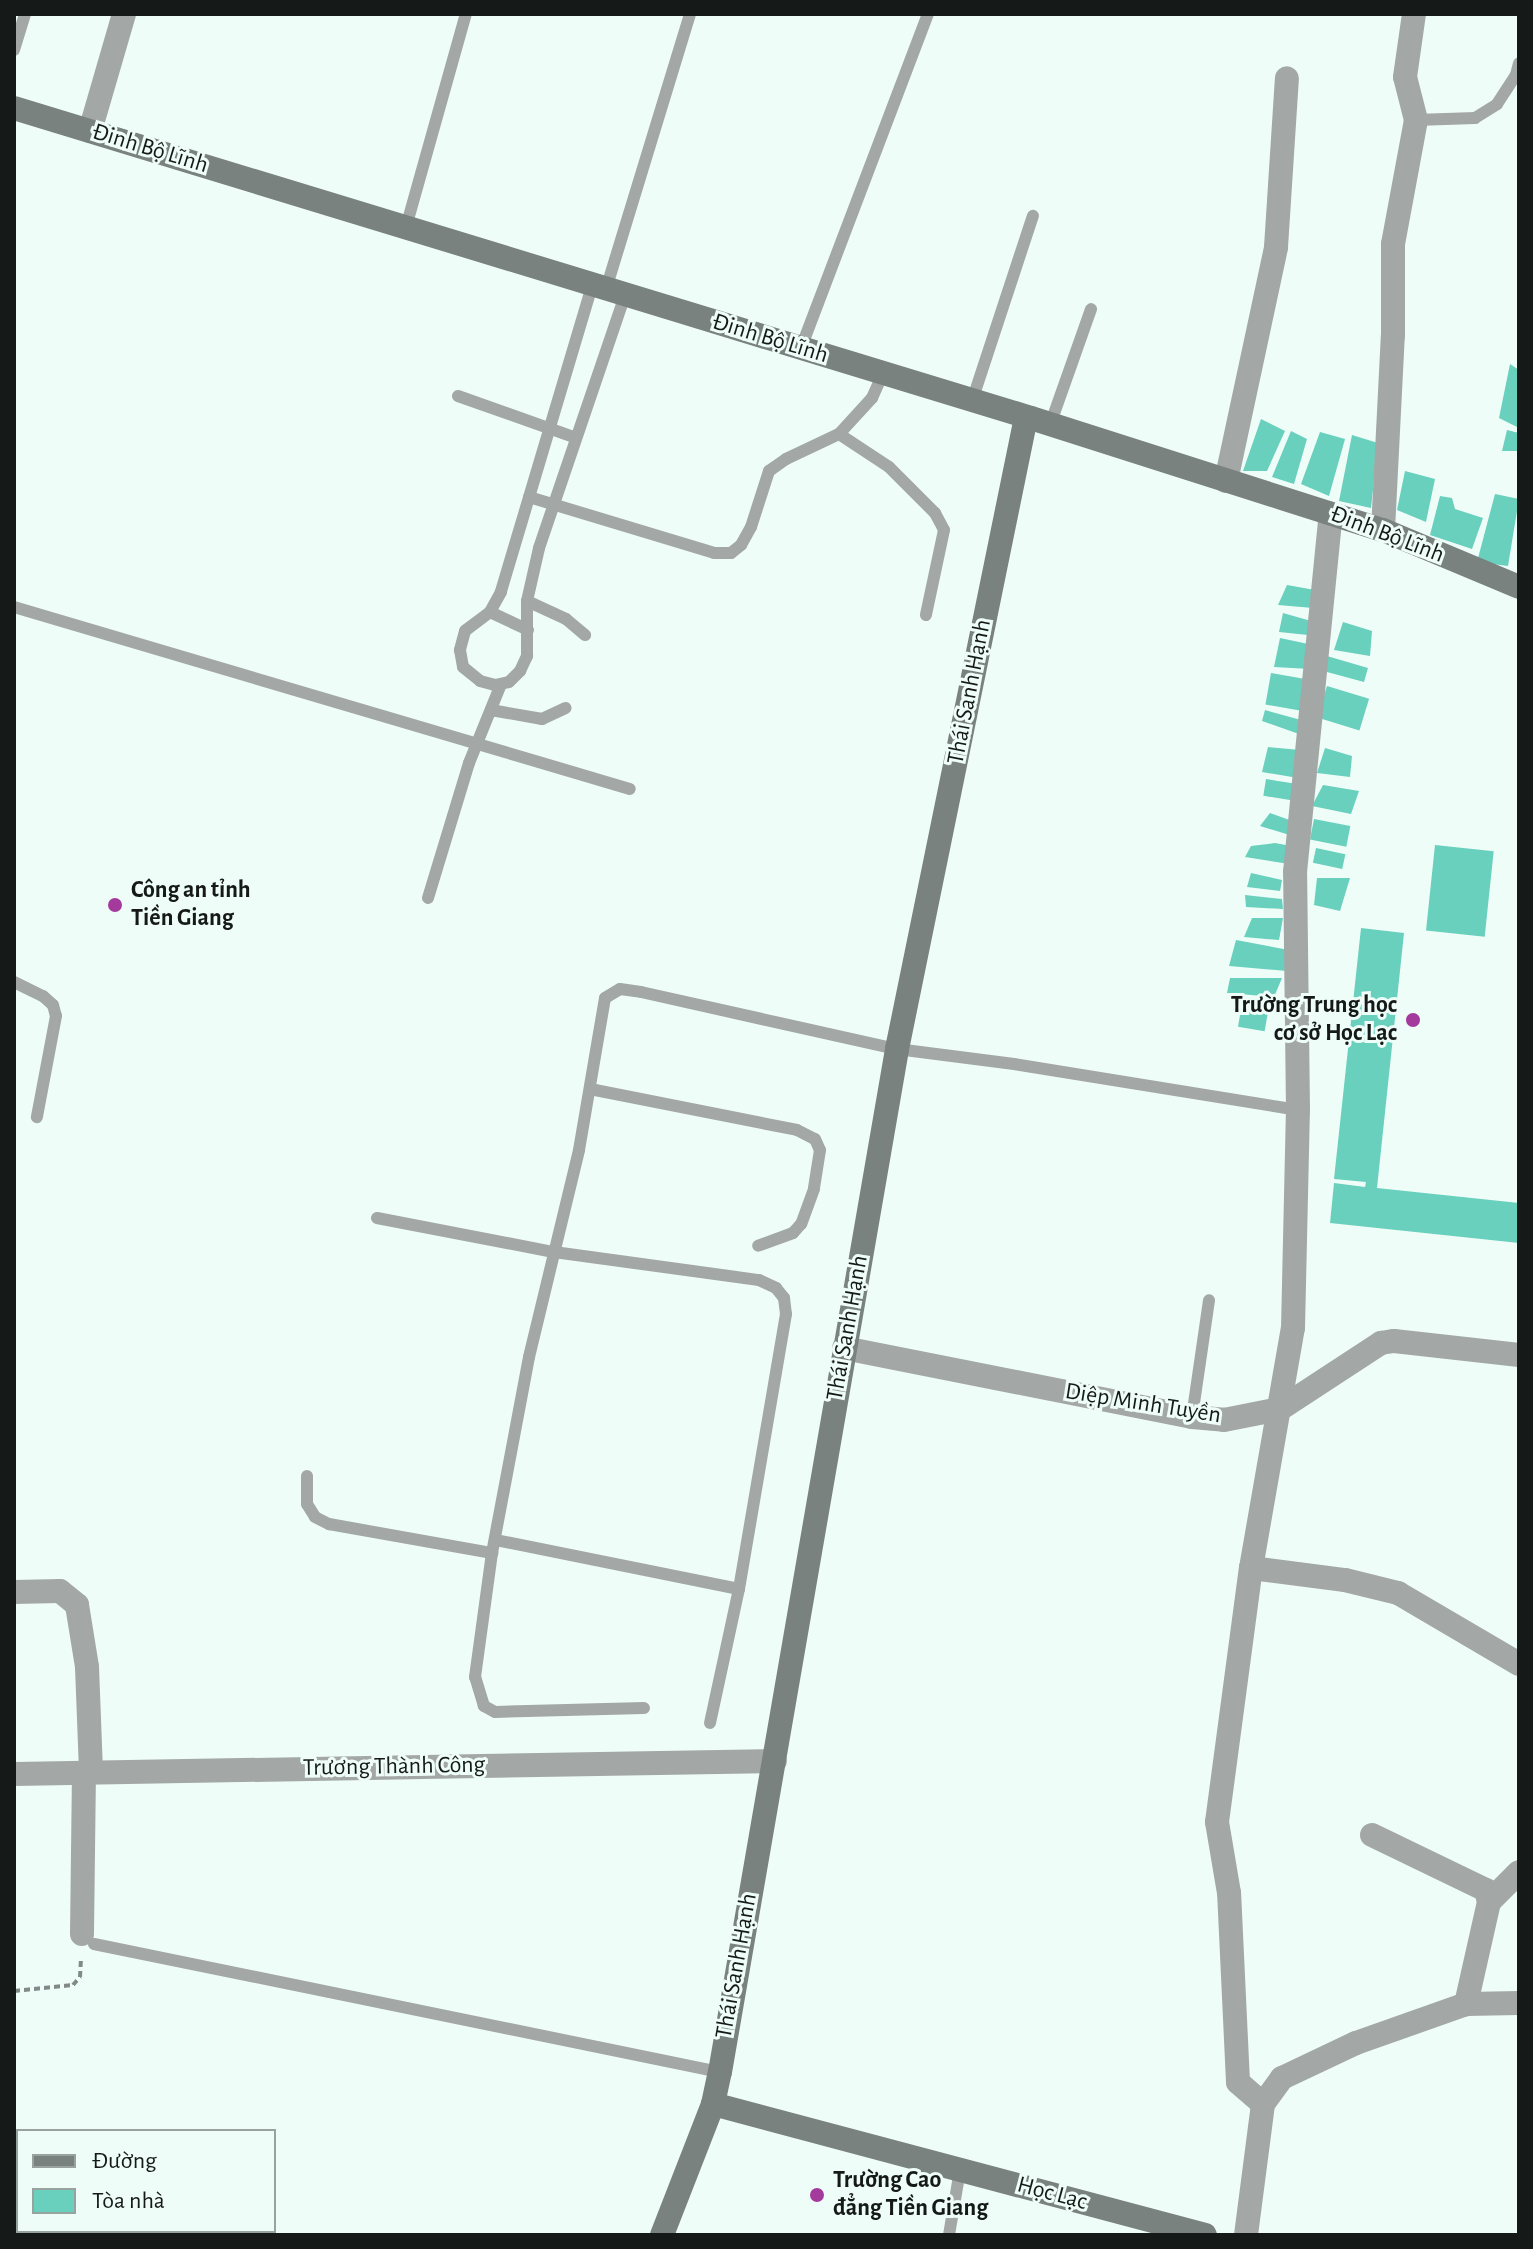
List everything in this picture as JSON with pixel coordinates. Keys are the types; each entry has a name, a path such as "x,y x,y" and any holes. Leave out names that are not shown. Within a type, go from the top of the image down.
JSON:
{"street":[{"path":"90,131 124,14"},
{"path":"1383,530 1393,335 1393,244 1416,120 1405,77 1414,14"},
{"path":"1226,481 1276,247 1287,78"},
{"name":"Đinh Bộ Lĩnh","path":"14,108 1026,417 1383,530 1519,587"},
{"name":"Thái Sanh Hạnh","path":"662,2235 713,2104 720,2072 897,1049 1026,417"},
{"path":"1263,2104 1238,2082 1229,1893 1217,1822 1251,1568 1293,1328 1297,1262 1298,1110 1295,872 1331,514"},
{"name":"Diệp Minh Tuyền","path":"844,1348 1192,1417 1224,1420 1280,1409 1381,1343 1394,1341 1519,1355"},
{"path":"1251,1568 1345,1580 1398,1593 1519,1664"},
{"path":"14,1592 60,1591 77,1605 87,1667 88,1939"},
{"name":"Trương Thành Công","path":"14,1774 775,1761"},
{"path":"1372,1835 1486,1890 1489,1902 1466,2004"},
{"path":"1489,1902 1519,1872"},
{"path":"1246,2235 1263,2104 1282,2078 1356,2043 1466,2004 1519,2003"},
{"name":"Học Lạc","path":"713,2104 1205,2235"}],"lane":[{"path":"14,50 25,14"},
{"path":"406,227 466,14"},
{"path":"428,898 501,684 520,671 527,656 527,601 552,504 574,437 607,290 690,14"},
{"path":"801,348 928,14"},
{"path":"1416,120 1475,118 1497,104 1516,75 1519,63"},
{"path":"972,401 1033,216"},
{"path":"501,684 480,681 463,667 461,658 465,631 490,612 501,592 549,430 607,290"},
{"path":"1050,425 1091,309"},
{"path":"529,497 714,553 731,553 741,545 751,527 769,471 839,434 872,398 883,373"},
{"path":"458,396 574,437"},
{"path":"839,434 889,467 926,502 940,521 944,530 943,548 926,615"},
{"path":"527,601 566,619 585,635"},
{"path":"14,607 630,789"},
{"path":"490,612 528,630"},
{"path":"491,710 542,719 566,708"},
{"path":"14,982 43,996 53,1005 56,1016 37,1117"},
{"path":"644,1708 495,1712 484,1706 475,1677 494,1546 529,1357 590,1089 605,998 620,989 897,1049 1056,1070 1298,1110"},
{"path":"590,1089 797,1130 815,1139 820,1150 814,1189 801,1224 793,1233 758,1246"},
{"path":"377,1218 554,1252 759,1280 776,1288 784,1298 786,1314 739,1589 710,1723"},
{"path":"1192,1417 1209,1300"},
{"path":"307,1476 307,1504 315,1517 329,1524 494,1546 739,1589"},
{"path":"88,1939 720,2072"},
{"path":"954,2234 960,2170"}],"path":[{"path":"14,1991 73,1985 80,1977 88,1939"}],"building":[{"path":"1510,364 1519,370 1519,428 1499,418"},
{"path":"1261,419 1285,431 1267,471 1243,471"},
{"path":"1507,430 1519,433 1519,451 1502,451"},
{"path":"1291,431 1307,439 1294,484 1272,477"},
{"path":"1320,432 1345,439 1329,496 1301,484"},
{"path":"1352,435 1378,443 1371,508 1339,501"},
{"path":"1405,471 1435,479 1426,522 1397,510"},
{"path":"1495,494 1519,499 1508,566 1477,562"},
{"path":"1440,496 1452,498 1455,509 1483,518 1472,549 1430,535"},
{"path":"1287,585 1315,590 1313,608 1278,605"},
{"path":"1283,613 1311,621 1308,635 1279,632"},
{"path":"1343,622 1372,631 1370,656 1334,650"},
{"path":"1280,638 1313,645 1310,669 1274,667"},
{"path":"1327,656 1368,668 1364,682 1327,672"},
{"path":"1271,673 1312,680 1307,712 1265,705"},
{"path":"1327,686 1369,699 1359,730 1317,718"},
{"path":"1265,710 1301,720 1299,734 1262,721"},
{"path":"1268,747 1300,750 1298,778 1262,772"},
{"path":"1325,748 1352,756 1350,777 1317,773"},
{"path":"1266,779 1296,784 1293,800 1263,796"},
{"path":"1323,785 1359,791 1351,814 1312,806"},
{"path":"1270,813 1295,822 1293,836 1260,826"},
{"path":"1314,819 1350,826 1346,847 1310,840"},
{"path":"1275,843 1291,846 1289,864 1245,857 1251,846"},
{"path":"1435,845 1494,851 1485,937 1426,931"},
{"path":"1316,848 1345,854 1342,869 1313,863"},
{"path":"1251,873 1282,880 1280,891 1247,887"},
{"path":"1317,878 1350,878 1340,911 1314,905"},
{"path":"1245,895 1282,899 1283,909 1246,907"},
{"path":"1252,918 1283,918 1279,940 1244,937"},
{"path":"1361,928 1404,933 1377,1188 1519,1203 1519,1243 1330,1223 1334,1183 1365,1187 1366,1182 1334,1179"},
{"path":"1236,940 1289,950 1287,971 1229,966"},
{"path":"1230,978 1282,978 1274,997 1227,993"},
{"path":"1242,1004 1269,1009 1265,1031 1238,1027"}],"place":[{"name":"Công an tỉnh Tiền Giang","path":"115,905"},
{"name":"Trường Trung học cơ sở Học Lạc","path":"1413,1020"},
{"name":"Trường Cao đẳng Tiền Giang","path":"817,2195"}]}
